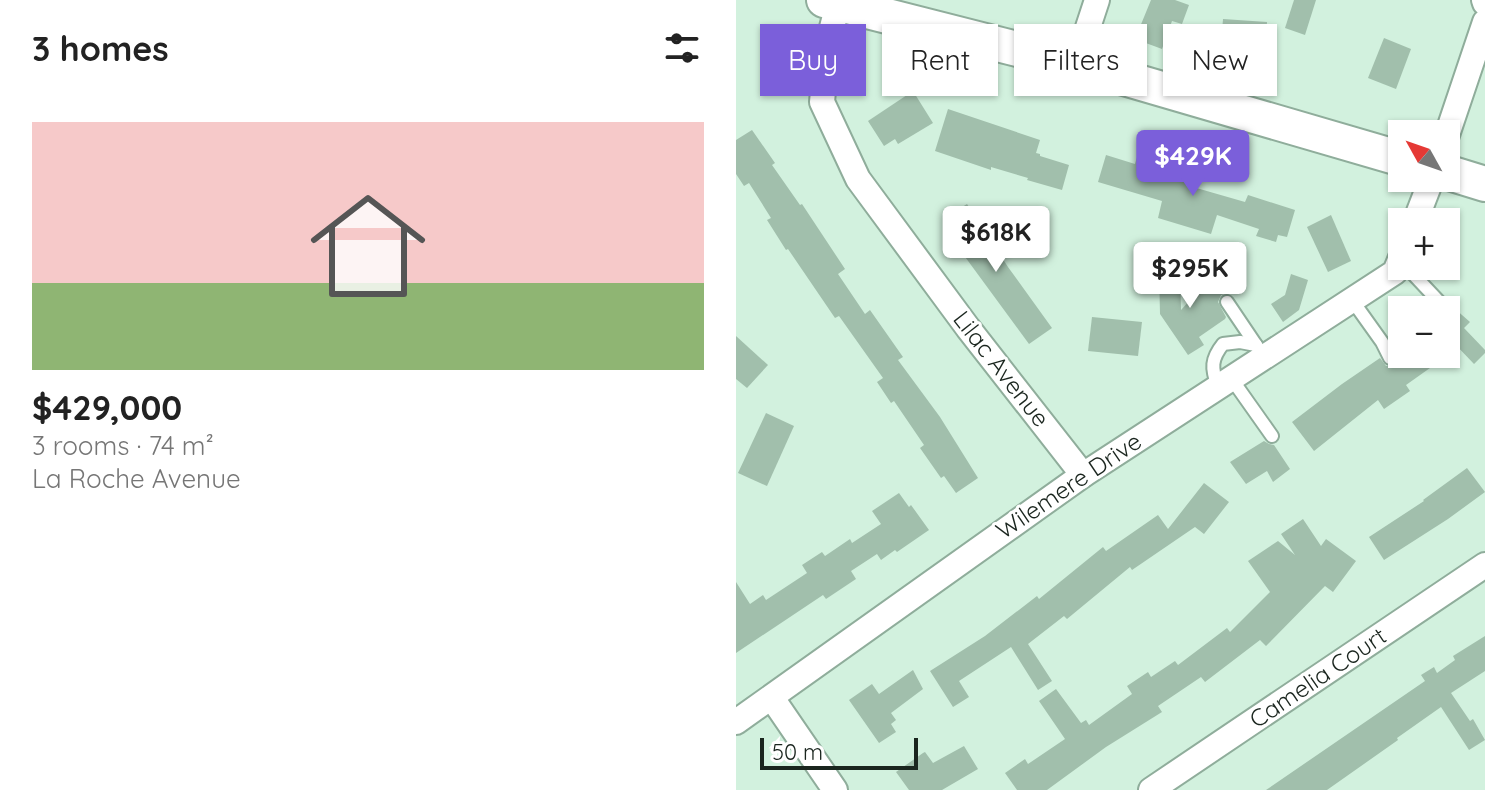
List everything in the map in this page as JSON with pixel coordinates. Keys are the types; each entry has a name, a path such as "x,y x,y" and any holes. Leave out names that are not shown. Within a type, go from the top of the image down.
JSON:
{"main road":[{"path":"831,2 1014,48"},
{"path":"1147,85 1388,155"},
{"path":"1460,176 1485,184"}],"street":[{"path":"1089,24 1097,0"},
{"name":"Lilac Avenue","path":"831,2 822,102 858,179 968,328 1083,475"},
{"path":"1452,120 1485,22"},
{"name":"Wilemere Drive","path":"736,722 1083,475 1224,383 1261,351 1388,277"},
{"name":"Camelia Court","path":"1151,790 1485,565"},
{"path":"772,698 835,790"}],"lane":[{"path":"1419,280 1434,296"},
{"path":"1352,300 1388,354"},
{"path":"1227,302 1261,351"},
{"path":"1261,351 1240,342 1223,344 1215,354 1213,366 1224,383 1272,436"}],"building":[{"path":"1151,0 1175,0 1189,5 1182,24 1172,21 1171,24 1163,24 1162,49 1147,43 1147,24 1141,24"},
{"path":"1294,0 1316,0 1305,35 1285,28"},
{"path":"1223,19 1267,22 1267,24 1223,24"},
{"path":"1384,38 1411,49 1396,89 1368,78"},
{"path":"906,96 916,96 933,123 898,144 895,139 884,146 868,121"},
{"path":"948,109 1040,140 1036,153 1069,165 1062,190 935,151"},
{"path":"752,130 775,163 772,165 845,269 838,274 865,314 870,310 903,357 898,360 940,417 978,478 956,493 944,476 941,478 920,448 924,445 877,382 883,378 786,250 749,183 744,186 736,174 736,140"},
{"path":"1106,155 1135,164 1137,157 1173,167 1176,155 1194,160 1186,185 1245,202 1248,195 1295,210 1287,237 1278,235 1276,242 1256,236 1259,229 1217,215 1211,234 1158,218 1162,201 1098,182"},
{"path":"967,204 1052,328 1029,344 949,235 952,233 943,219"},
{"path":"1331,215 1351,261 1328,272 1307,227"},
{"path":"1159,270 1180,270 1181,310 1210,278 1228,293 1221,295 1218,302 1225,319 1199,337 1204,345 1188,355 1160,314"},
{"path":"1291,274 1308,280 1299,310 1283,322 1271,304 1285,295"},
{"path":"1460,313 1470,322 1464,328 1485,350 1474,364 1460,349"},
{"path":"1092,317 1142,322 1138,356 1088,351"},
{"path":"736,336 768,365 747,388 736,379"},
{"path":"1380,358 1386,366 1430,368 1406,385 1410,391 1384,409 1378,400 1314,451 1292,422"},
{"path":"766,413 794,426 767,486 738,473"},
{"path":"1264,441 1274,445 1290,469 1273,482 1267,471 1246,484 1230,462"},
{"path":"1467,468 1485,492 1384,560 1369,537"},
{"path":"1204,483 1229,502 1204,534 1195,527 1132,570 1130,567 1067,619 1064,616 1028,644 1052,681 1038,690 1011,647 959,681 969,697 953,707 930,671 985,636 1037,596 1039,599 1103,547 1106,551 1158,515 1168,529"},
{"path":"899,493 929,530 881,560 877,554 851,571 856,579 826,599 823,595 736,653 736,582 750,604 763,595 766,600 807,573 802,565 822,552 825,556 850,539 852,543 881,524 872,511"},
{"path":"1303,519 1321,546 1326,539 1356,561 1333,592 1325,586 1266,646 1260,640 1205,682 1201,677 1158,706 1162,712 1106,747 1047,790 1017,790 1005,773 1025,759 1028,764 1065,739 1039,701 1056,689 1081,723 1086,720 1089,725 1132,694 1127,686 1148,672 1151,677 1175,661 1178,665 1227,628 1230,632 1270,592 1248,561 1278,541 1295,555 1281,534"},
{"path":"1485,636 1485,671 1451,693 1470,721 1473,719 1485,740 1469,750 1441,707 1327,790 1266,790 1425,681 1421,675 1434,667 1437,673 1455,660 1453,656"},
{"path":"913,670 923,689 891,713 896,720 891,724 896,732 879,743 849,700 872,684 879,694"},
{"path":"964,746 978,769 942,790 909,790 896,772 925,752 933,763"}]}
